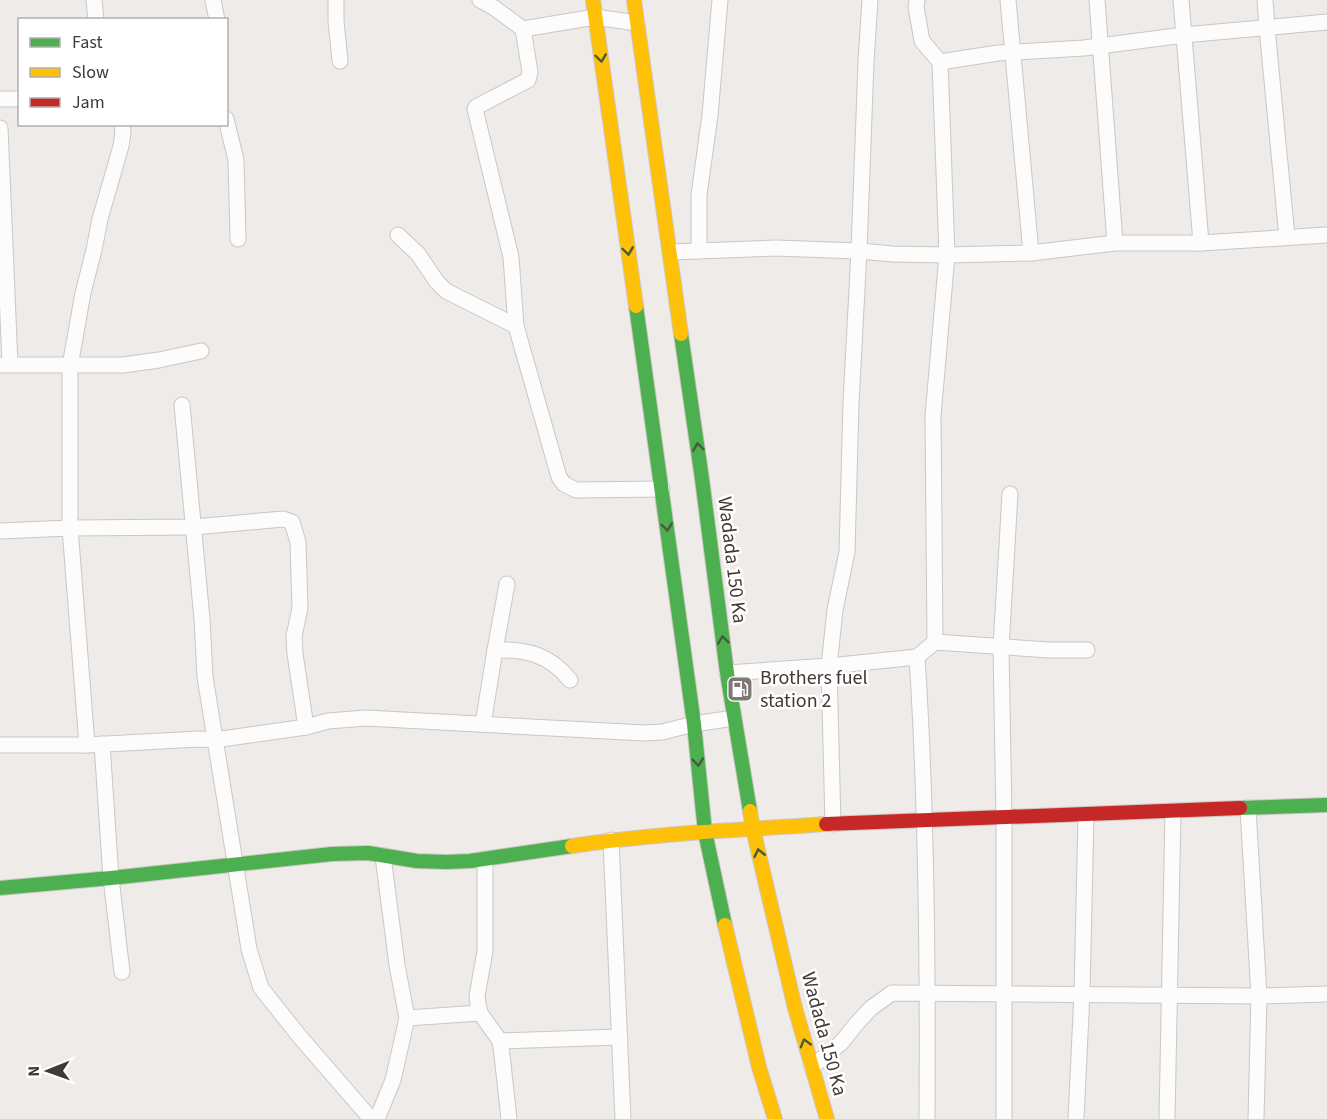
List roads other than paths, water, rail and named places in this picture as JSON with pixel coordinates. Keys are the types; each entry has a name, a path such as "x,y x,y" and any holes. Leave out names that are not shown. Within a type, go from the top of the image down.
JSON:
{"street":[{"path":"94,0 96,18"},
{"path":"213,0 217,18"},
{"path":"336,0 340,61"},
{"path":"480,0 523,29 530,72 528,80 475,109 511,257 516,326 559,477 564,484 576,490 662,489"},
{"path":"593,0 694,724 705,832 759,1067 776,1119"},
{"name":"Wadada 150 Ka","path":"634,0 727,673 753,829 795,1008 827,1119"},
{"path":"699,251 699,195 710,115 720,0"},
{"path":"832,824 829,666 835,610 847,552 851,403 870,0"},
{"path":"917,0 916,7 922,41 940,62 947,255 933,416 935,642"},
{"path":"1008,0 1031,253"},
{"path":"1097,0 1115,243"},
{"path":"1181,0 1200,243"},
{"path":"1265,0 1287,237"},
{"path":"523,29 595,16 637,23"},
{"path":"940,62 998,53 1084,48 1184,35 1327,22"},
{"path":"0,99 18,99"},
{"path":"87,745 70,528 70,366 83,293 100,219 121,146 122,126"},
{"path":"228,126 236,160 238,239"},
{"path":"0,128 5,364 123,365 201,351"},
{"path":"398,235 418,254 446,291 516,326"},
{"path":"670,252 776,248 893,254 1031,253 1115,243 1200,243 1327,235"},
{"path":"182,405 202,619 205,677 249,949 261,988 371,1119"},
{"path":"1004,1119 1004,818 1001,647 1010,494"},
{"path":"0,531 194,527 283,519 292,522 298,542 300,608 294,636 295,654 306,727"},
{"path":"483,724 507,584"},
{"path":"727,673 917,657 935,642 1087,650"},
{"path":"495,650 513,649 533,652 562,670 570,680"},
{"path":"917,657 921,711 928,992 927,1119"},
{"path":"0,745 87,745 214,740 366,718 644,733 662,732 734,718"},
{"path":"102,744 111,878 122,972"},
{"path":"0,888 332,854 368,854 417,861 470,861 611,840 705,832 832,824 1327,805"},
{"path":"1248,808 1259,996 1257,1119"},
{"path":"1167,1119 1173,811"},
{"path":"1076,1119 1082,993 1086,815"},
{"path":"611,840 623,1119"},
{"path":"377,1119 393,1080 407,1018 397,965 383,856"},
{"path":"486,859 485,951 477,996 480,1012 500,1041 509,1119"},
{"path":"812,1067 841,1043 870,1008 892,993 1259,996 1327,994"},
{"path":"407,1018 480,1012"},
{"path":"500,1041 620,1037"}],"place":[{"name":"Brothers fuel station 2","path":"740,689"}]}
